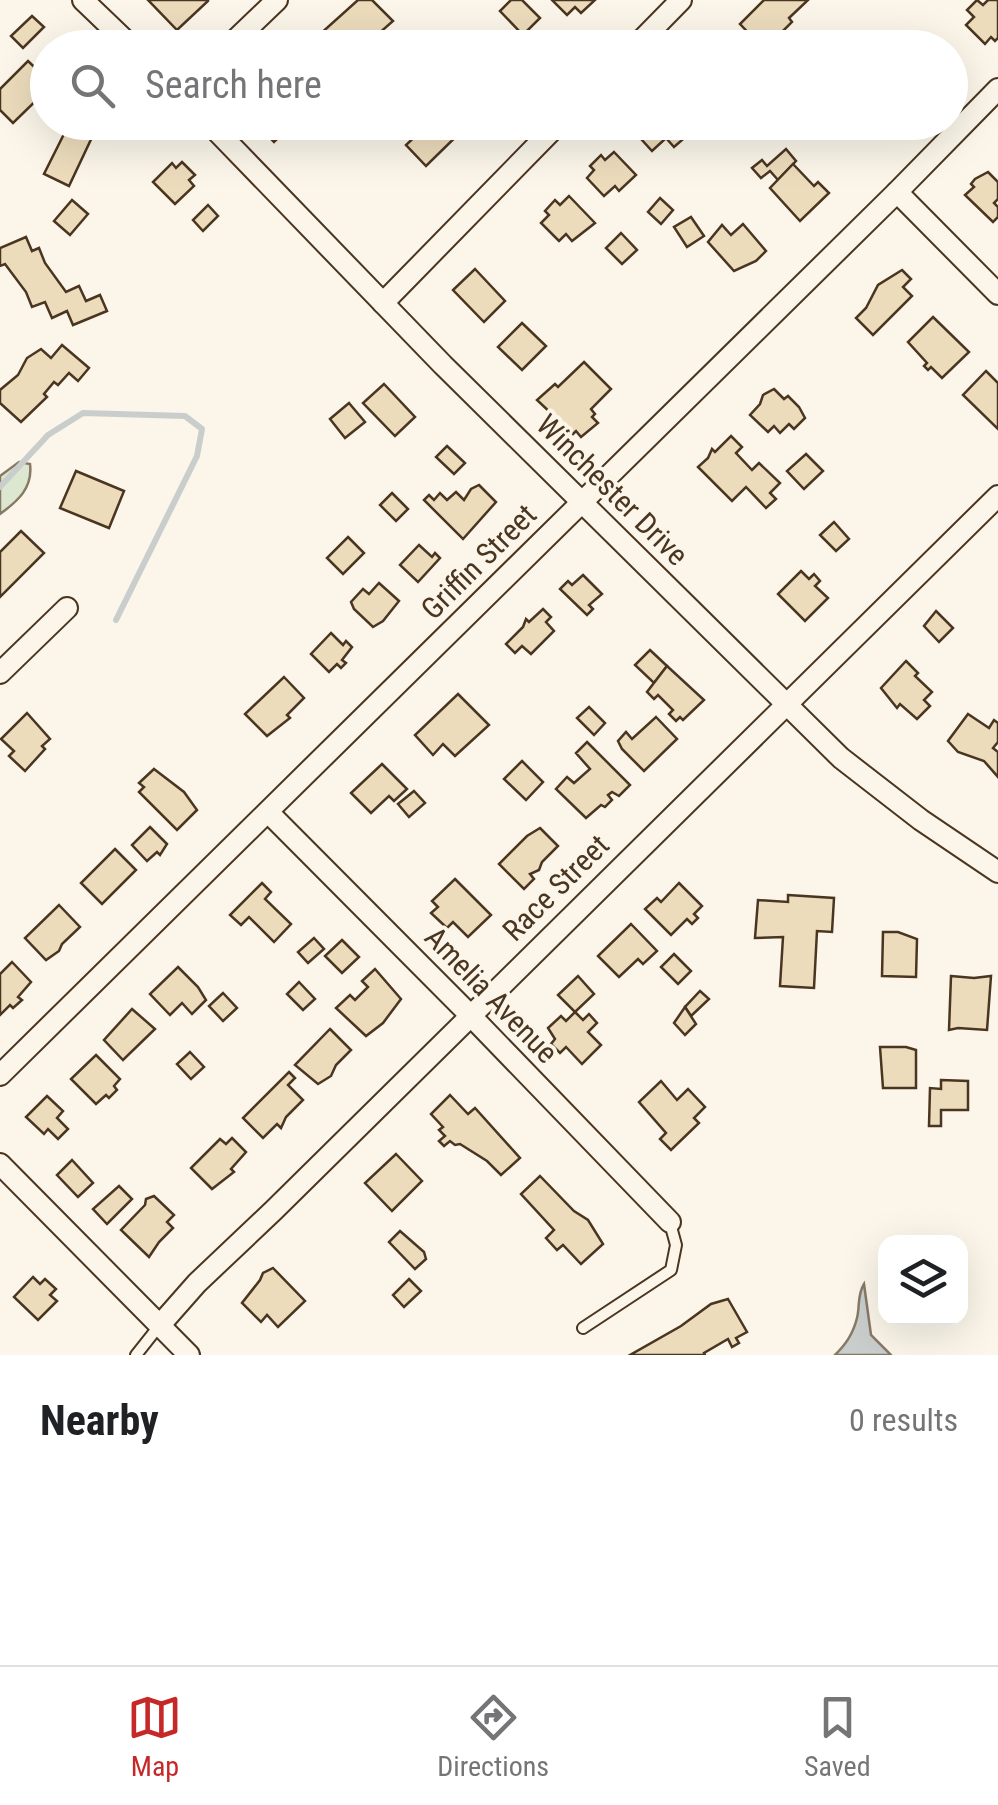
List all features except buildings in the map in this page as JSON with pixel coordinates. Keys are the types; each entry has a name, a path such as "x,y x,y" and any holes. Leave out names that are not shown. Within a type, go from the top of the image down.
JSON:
{"street":[{"path":"84,0 115,30"},
{"path":"246,30 277,0"},
{"path":"652,30 681,0"},
{"name":"Griffin Street","path":"968,119 998,88"},
{"name":"Winchester Drive","path":"225,140 382,303 842,758 921,820 998,872"},
{"path":"382,303 542,140"},
{"name":"Griffin Street","path":"0,1075 948,140"},
{"path":"897,192 998,294"},
{"name":"Race Street","path":"160,1325 197,1283 998,496"},
{"path":"0,673 68,608"},
{"name":"Amelia Avenue","path":"268,812 670,1222"},
{"path":"0,1164 189,1355"}],"lane":[{"path":"583,1328 671,1270 676,1245 670,1222"},
{"path":"136,1355 160,1325"}],"green space":[{"path":"19,462 30,464 27,487 0,514 0,476"}],"shaded area":[{"path":"864,1284 871,1335 891,1355 835,1355 853,1329"}],"waterway":[{"path":"0,487 48,435 83,413 185,416 202,429 197,456 116,620"}]}
